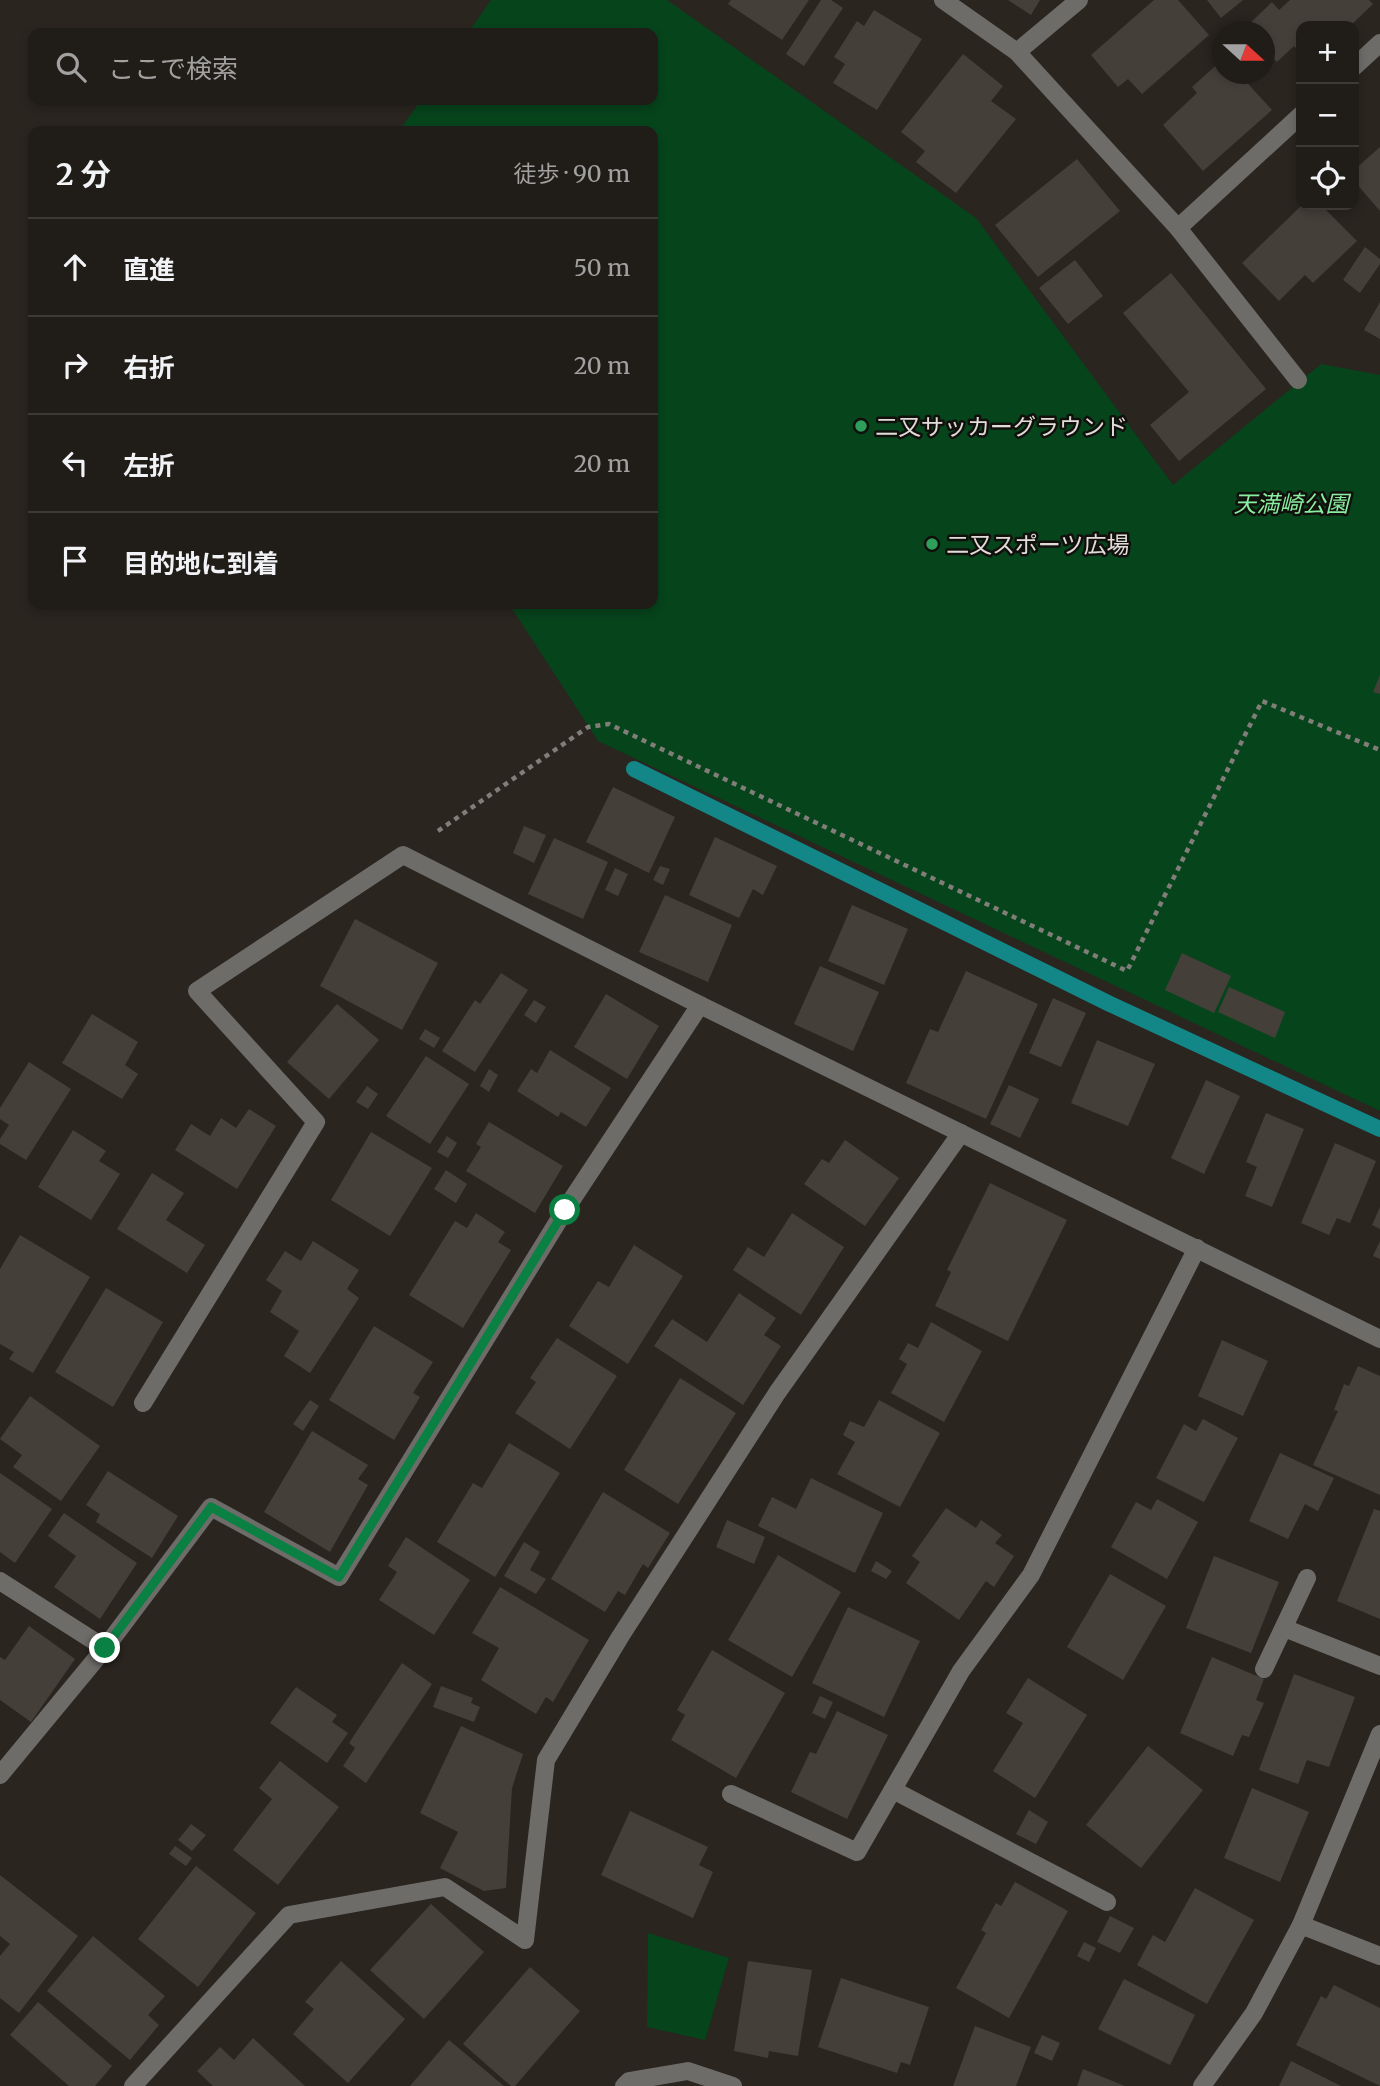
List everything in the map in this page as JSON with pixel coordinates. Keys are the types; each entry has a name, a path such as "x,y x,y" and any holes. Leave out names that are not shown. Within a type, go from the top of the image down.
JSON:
{"street":[{"path":"943,0 1017,52 1178,228 1298,380"},
{"path":"1017,52 1079,0"},
{"path":"1359,62 1380,43"},
{"path":"1178,228 1296,120"},
{"path":"143,1404 316,1122 197,991 402,855 700,1005 1380,1339"},
{"path":"0,1775 105,1648 211,1507 339,1577 565,1210 700,1005"},
{"path":"133,2086 289,1915 445,1887 525,1940 546,1760 620,1637 777,1393 961,1133"},
{"path":"731,1794 857,1852 961,1671 1031,1575 1197,1248"},
{"path":"1264,1669 1307,1578"},
{"path":"0,1581 105,1648"},
{"path":"1284,1628 1380,1666"},
{"path":"1202,2086 1254,2013 1301,1925 1380,1734"},
{"path":"893,1790 1107,1902"},
{"path":"1301,1925 1380,1956"},
{"path":"624,2086 629,2081 688,2071 733,2086"}],"path":[{"path":"402,855 589,727 609,724 1128,971 1262,701 1380,750"}],"green space":[{"name":"二又スポーツ広場","path":"491,0 667,0 976,218 1173,485 1321,364 1380,375 1380,1111 598,741 512,609 658,609 658,126 403,126 417,105 658,105 658,28 471,28"},
{"path":"648,1933 729,1958 705,2040 647,2027"}],"building":[{"path":"731,0 809,0 782,40 728,4"},
{"path":"821,0 831,0 843,8 804,66 786,54"},
{"path":"1008,0 1040,0 1031,15"},
{"path":"1154,0 1178,0 1209,35 1142,94 1128,79 1118,87 1091,55"},
{"path":"1207,0 1243,0 1221,18"},
{"path":"1290,0 1369,0 1373,4 1355,21 1296,21 1296,48 1294,46 1277,62 1275,21 1252,21 1272,2 1279,10"},
{"path":"874,10 922,39 877,110 833,83 845,64 834,57 857,21 864,26"},
{"path":"963,54 1003,86 991,101 1016,119 956,193 916,162 925,151 901,132"},
{"path":"1212,69 1212,84 1248,84 1272,110 1203,171 1163,125 1197,93 1192,87"},
{"path":"1380,147 1380,211 1359,187 1359,166"},
{"path":"1077,159 1120,211 1038,277 995,225"},
{"path":"1297,210 1326,210 1357,241 1313,283 1305,275 1279,301 1242,263"},
{"path":"1365,247 1380,259 1380,264 1360,293 1343,280"},
{"path":"1075,260 1103,296 1068,324 1039,288"},
{"path":"1171,273 1266,389 1179,461 1150,425 1189,392 1123,313"},
{"path":"1380,302 1380,339 1364,330"},
{"path":"1380,675 1380,694 1373,692"},
{"path":"613,787 675,817 649,873 586,842"},
{"path":"524,826 546,835 534,863 513,853"},
{"path":"715,837 777,866 763,895 753,889 739,918 689,895"},
{"path":"554,838 608,862 583,919 528,894"},
{"path":"660,866 670,869 663,885 653,880"},
{"path":"615,868 628,874 618,896 605,890"},
{"path":"665,895 732,925 708,982 639,952"},
{"path":"852,905 908,929 884,985 828,961"},
{"path":"355,919 438,963 402,1030 320,986"},
{"path":"1182,953 1231,976 1214,1013 1165,990"},
{"path":"820,966 879,992 853,1051 794,1024"},
{"path":"966,971 1038,1004 986,1119 906,1083 930,1029 938,1032"},
{"path":"501,973 528,990 475,1072 442,1051 475,1000 480,1004"},
{"path":"1229,987 1285,1012 1275,1038 1218,1012"},
{"path":"606,994 659,1026 627,1079 574,1047"},
{"path":"1053,998 1086,1013 1061,1067 1029,1053"},
{"path":"534,1000 546,1007 536,1023 524,1015"},
{"path":"337,1004 379,1040 329,1099 287,1062"},
{"path":"92,1014 138,1042 125,1065 138,1074 122,1099 62,1063"},
{"path":"425,1029 440,1038 434,1048 419,1039"},
{"path":"1097,1040 1155,1064 1128,1126 1071,1103"},
{"path":"550,1050 611,1088 586,1127 561,1112 558,1117 517,1091 531,1069 537,1073"},
{"path":"426,1056 469,1084 430,1144 386,1116"},
{"path":"29,1062 71,1089 26,1160 0,1144 0,1139 9,1125 0,1119 0,1108"},
{"path":"489,1069 498,1075 489,1092 480,1086"},
{"path":"1206,1080 1240,1096 1204,1174 1171,1158"},
{"path":"1009,1085 1039,1099 1020,1138 990,1124"},
{"path":"367,1086 378,1094 368,1109 356,1102"},
{"path":"249,1109 276,1126 237,1189 175,1150 191,1124 210,1136 221,1118 236,1128"},
{"path":"1266,1113 1304,1129 1272,1207 1245,1196 1257,1167 1246,1162"},
{"path":"489,1122 563,1166 535,1213 466,1171 481,1147 476,1144"},
{"path":"73,1130 106,1151 99,1161 120,1174 91,1220 38,1187"},
{"path":"371,1132 432,1168 390,1236 331,1200"},
{"path":"447,1136 457,1143 448,1158 437,1152"},
{"path":"845,1140 899,1178 865,1226 804,1184 822,1159 829,1163"},
{"path":"1335,1143 1376,1161 1350,1223 1337,1218 1329,1235 1301,1223"},
{"path":"446,1170 467,1184 456,1203 434,1189"},
{"path":"152,1173 184,1193 166,1220 205,1245 187,1273 117,1229"},
{"path":"990,1183 1067,1220 1008,1341 935,1306 951,1272 947,1270"},
{"path":"1380,1207 1380,1229 1372,1225"},
{"path":"476,1213 505,1232 498,1242 511,1250 463,1328 409,1295 455,1221 467,1228"},
{"path":"792,1213 844,1247 801,1315 733,1270 748,1247 764,1257"},
{"path":"20,1235 90,1277 33,1373 9,1359 14,1352 0,1344 0,1269"},
{"path":"313,1241 359,1270 347,1289 359,1298 310,1373 284,1356 299,1331 270,1312 282,1291 266,1280 285,1251 301,1261"},
{"path":"1380,1241 1380,1259 1373,1256"},
{"path":"634,1245 683,1276 628,1364 569,1326 598,1281 609,1287"},
{"path":"106,1288 163,1322 113,1407 55,1372"},
{"path":"739,1293 776,1318 764,1335 781,1346 743,1405 654,1346 672,1319 707,1342"},
{"path":"931,1322 982,1351 944,1422 891,1393 907,1364 899,1359 908,1343 918,1348"},
{"path":"374,1326 433,1362 413,1393 420,1397 394,1440 329,1400"},
{"path":"557,1338 617,1376 570,1449 515,1413 536,1382 530,1378"},
{"path":"1222,1340 1268,1361 1243,1416 1198,1396"},
{"path":"1358,1366 1380,1376 1380,1495 1313,1465 1338,1411 1334,1410 1344,1384 1349,1386"},
{"path":"680,1378 736,1413 678,1504 624,1470"},
{"path":"30,1396 100,1446 61,1501 13,1467 22,1455 0,1439"},
{"path":"310,1400 319,1406 303,1431 293,1424"},
{"path":"879,1400 940,1433 900,1507 837,1474 855,1442 843,1435 850,1421 864,1427"},
{"path":"1203,1419 1238,1438 1204,1502 1156,1478 1184,1424 1196,1431"},
{"path":"312,1431 368,1465 358,1479 368,1485 330,1552 264,1512"},
{"path":"509,1443 560,1473 495,1577 437,1542 473,1483 482,1488"},
{"path":"1280,1453 1334,1478 1318,1511 1305,1504 1288,1539 1249,1521"},
{"path":"108,1471 178,1516 152,1558 96,1522 100,1514 86,1505"},
{"path":"0,1473 52,1509 15,1563 0,1552"},
{"path":"811,1478 883,1513 855,1573 758,1526 772,1497 796,1509"},
{"path":"603,1492 670,1533 648,1568 643,1564 625,1595 618,1591 605,1612 551,1579"},
{"path":"1157,1499 1198,1522 1167,1579 1111,1547 1136,1502 1151,1510"},
{"path":"946,1508 976,1528 981,1520 1002,1535 995,1543 1014,1556 994,1587 986,1581 959,1620 906,1583 920,1562 912,1556"},
{"path":"1374,1509 1380,1511 1380,1619 1337,1601"},
{"path":"64,1513 137,1563 100,1619 54,1587 76,1556 48,1536"},
{"path":"727,1520 765,1537 754,1564 716,1547"},
{"path":"406,1537 470,1580 434,1635 379,1600 397,1572 388,1566"},
{"path":"524,1542 540,1552 530,1570 546,1579 536,1594 504,1576"},
{"path":"778,1555 841,1592 792,1677 728,1640"},
{"path":"1214,1556 1279,1582 1251,1653 1186,1628"},
{"path":"876,1561 892,1571 886,1579 871,1571"},
{"path":"1110,1574 1166,1606 1123,1680 1067,1647"},
{"path":"500,1587 589,1640 553,1702 546,1697 536,1714 481,1680 499,1648 472,1633"},
{"path":"848,1607 920,1641 884,1717 812,1683"},
{"path":"29,1626 75,1659 31,1722 0,1700 0,1657 5,1660"},
{"path":"712,1650 785,1693 736,1778 671,1740 685,1715 677,1710"},
{"path":"1212,1657 1264,1679 1256,1700 1264,1703 1249,1737 1242,1735 1233,1756 1180,1733"},
{"path":"402,1663 432,1684 366,1783 343,1766 355,1748 349,1743"},
{"path":"1294,1674 1355,1697 1329,1767 1307,1760 1298,1784 1259,1770"},
{"path":"1028,1678 1087,1715 1035,1798 993,1771 1023,1723 1006,1713"},
{"path":"441,1686 473,1698 471,1703 480,1707 474,1722 433,1707"},
{"path":"296,1687 337,1715 332,1722 348,1733 327,1763 270,1723"},
{"path":"820,1696 833,1702 825,1719 812,1713"},
{"path":"837,1711 888,1735 847,1819 791,1792 810,1752 816,1754"},
{"path":"461,1726 523,1754 512,1788 506,1888 484,1891 440,1868 458,1832 420,1813"},
{"path":"1148,1746 1203,1790 1141,1868 1086,1825"},
{"path":"280,1761 339,1807 278,1885 233,1850 272,1799 259,1788"},
{"path":"1252,1788 1309,1812 1280,1882 1224,1858"},
{"path":"1029,1810 1048,1822 1036,1844 1016,1834"},
{"path":"630,1811 708,1847 699,1865 713,1872 693,1918 601,1875"},
{"path":"191,1824 206,1835 192,1851 178,1840"},
{"path":"175,1846 192,1858 186,1866 169,1854"},
{"path":"196,1866 256,1913 198,1987 138,1939"},
{"path":"0,1875 78,1936 19,2013 0,1998 0,1956 10,1944 0,1936"},
{"path":"1015,1882 1068,1911 1009,2018 956,1988 986,1933 981,1930 996,1903 1001,1906"},
{"path":"1195,1888 1254,1920 1207,2004 1137,1965 1153,1935 1165,1942"},
{"path":"431,1904 484,1952 424,2019 370,1970"},
{"path":"1110,1916 1134,1928 1120,1953 1097,1942"},
{"path":"93,1936 165,1996 148,2015 159,2025 130,2060 47,1991"},
{"path":"1084,1942 1096,1948 1089,1962 1077,1956"},
{"path":"341,1961 405,2019 348,2083 293,2034 314,2009 305,2002"},
{"path":"748,1961 812,1970 798,2056 769,2051 768,2058 734,2051"},
{"path":"530,1967 580,2011 515,2086 511,2086 463,2044"},
{"path":"841,1978 929,2007 910,2065 901,2062 897,2073 818,2047"},
{"path":"1124,1979 1195,2015 1170,2065 1098,2029"},
{"path":"1334,1985 1380,2008 1380,2086 1296,2045 1321,1996 1326,1999"},
{"path":"38,2002 112,2066 95,2086 69,2086 10,2035"},
{"path":"975,2026 1031,2047 1016,2086 953,2086"},
{"path":"1042,2035 1060,2043 1052,2061 1034,2053"},
{"path":"253,2038 305,2086 213,2086 197,2071 220,2047 234,2060"},
{"path":"449,2040 504,2086 410,2086"},
{"path":"1291,2061 1341,2086 1279,2086"},
{"path":"1083,2069 1125,2086 1077,2086"}],"waterway":[{"path":"634,769 1110,1004 1380,1129"}],"place":[{"name":"二又サッカーグラウンド","path":"861,426"},
{"name":"二又スポーツ広場","path":"932,544"}],"route":[{"path":"105,1648 211,1507 339,1577 565,1210"}],"park label":[{"name":"天満崎公園","path":"1291,503"}]}
